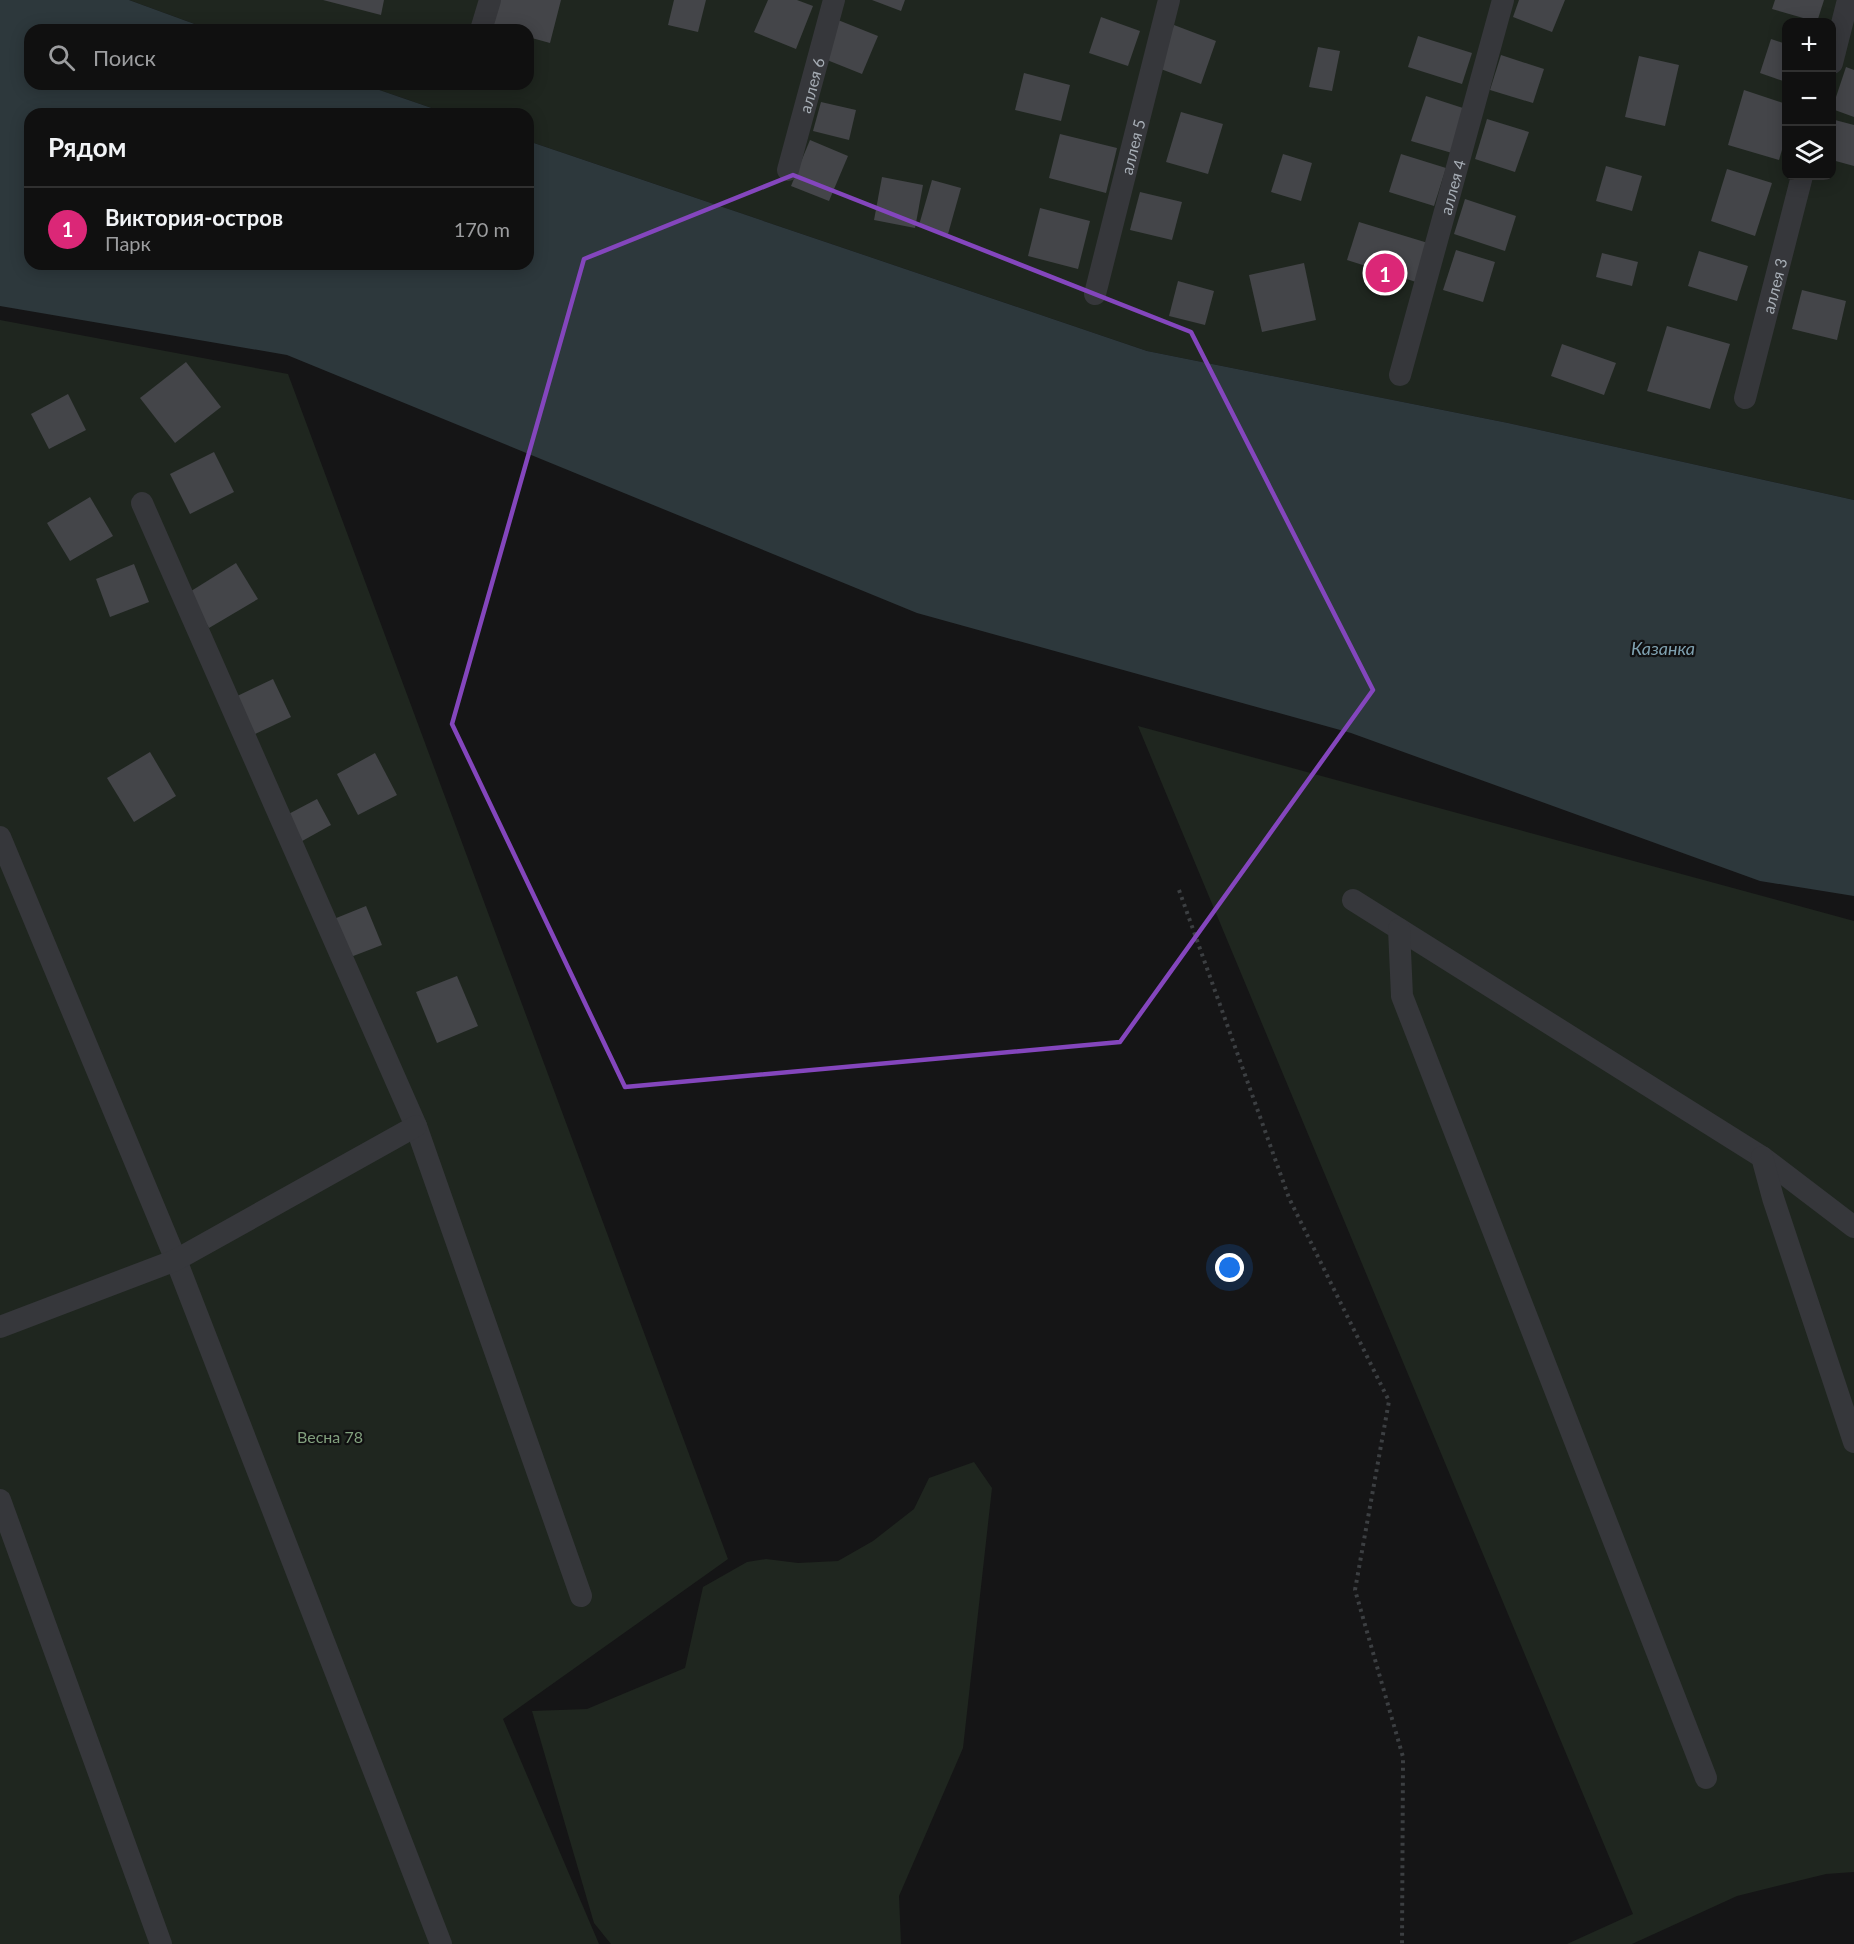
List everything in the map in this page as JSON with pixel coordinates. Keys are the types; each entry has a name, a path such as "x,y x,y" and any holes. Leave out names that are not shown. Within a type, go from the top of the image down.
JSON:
{"lane":[{"path":"484,24 490,0"},
{"name":"аллея 6","path":"788,170 834,0"},
{"name":"аллея 5","path":"1095,294 1169,0"},
{"name":"аллея 4","path":"1400,375 1503,0"},
{"path":"1836,47 1848,0"},
{"name":"аллея 3","path":"1745,398 1801,180"},
{"path":"142,503 416,1126 581,1596"},
{"path":"0,837 176,1260 441,1944"},
{"path":"1353,900 1762,1157 1854,1227"},
{"path":"1399,929 1402,996 1706,1778"},
{"path":"0,1327 176,1260 416,1126"},
{"path":"1762,1157 1773,1198 1854,1442"},
{"path":"0,1500 161,1944"}],"path":[{"path":"1179,890 1289,1198 1389,1401 1355,1590 1403,1756 1402,1944"}],"highlighted area":[{"path":"793,175 1191,332 1373,690 1120,1042 625,1087 452,724 584,259"}],"green space":[{"path":"129,0 1854,0 1854,500 1508,423 1147,351 534,143 534,108 432,108 379,90 534,90 534,24 195,24"},
{"name":"Весна 78","path":"0,320 288,374 728,1559 503,1719 599,1944 0,1944"},
{"path":"1138,726 1854,921 1854,1872 1826,1874 1737,1896 1632,1944 1567,1944 1633,1914"},
{"path":"974,1462 992,1488 963,1748 899,1896 901,1944 611,1944 594,1923 532,1711 587,1709 685,1668 703,1587 747,1562 766,1559 798,1563 838,1561 873,1541 914,1509 929,1478"}],"water":[{"name":"Казанка","path":"0,0 129,0 195,24 24,24 24,90 379,90 432,108 24,108 24,270 534,270 534,143 1147,351 1508,423 1854,500 1854,896 1760,881 1351,733 917,613 287,355 0,306"}],"building":[{"path":"323,0 384,0 381,15"},
{"path":"499,0 561,0 550,43 534,39 534,24 493,24"},
{"path":"674,0 706,0 698,32 668,25"},
{"path":"768,0 797,0 813,6 796,49 754,32"},
{"path":"872,0 905,0 901,11"},
{"path":"1519,0 1565,0 1552,32 1513,17"},
{"path":"1775,0 1824,0 1818,18 1803,18 1772,9"},
{"path":"1101,17 1140,31 1128,66 1089,53"},
{"path":"838,20 878,36 862,74 822,58"},
{"path":"1174,25 1216,41 1201,84 1158,68"},
{"path":"1418,36 1472,53 1462,84 1408,67"},
{"path":"1771,39 1782,43 1782,81 1760,73"},
{"path":"1318,47 1340,51 1332,91 1309,87"},
{"path":"1501,55 1544,69 1533,103 1490,90"},
{"path":"1639,56 1679,65 1665,126 1625,117"},
{"path":"1846,67 1854,70 1854,117 1836,110 1836,97"},
{"path":"1024,73 1070,85 1061,121 1015,110"},
{"path":"1744,90 1782,103 1782,150 1779,160 1728,145"},
{"path":"1426,96 1466,109 1452,153 1411,141"},
{"path":"821,102 856,110 849,140 813,131"},
{"path":"1181,112 1223,124 1208,174 1166,162"},
{"path":"1487,119 1529,132 1515,172 1475,159"},
{"path":"1836,120 1854,125 1854,166 1836,161"},
{"path":"1060,134 1117,148 1106,193 1049,178"},
{"path":"810,140 848,156 829,201 791,186"},
{"path":"1283,154 1312,163 1301,201 1271,192"},
{"path":"1401,154 1446,168 1434,206 1389,192"},
{"path":"1606,166 1642,176 1632,211 1596,201"},
{"path":"1727,169 1772,183 1755,236 1711,221"},
{"path":"882,177 923,185 915,228 874,220"},
{"path":"932,180 961,188 948,234 919,225"},
{"path":"1140,192 1182,202 1172,240 1130,230"},
{"path":"1465,199 1516,216 1505,251 1454,234"},
{"path":"1040,208 1090,221 1078,269 1028,256"},
{"path":"1359,222 1428,243 1416,282 1347,260"},
{"path":"1456,250 1495,262 1483,302 1443,290"},
{"path":"1699,251 1748,266 1737,301 1688,286"},
{"path":"1602,253 1638,262 1632,286 1596,277"},
{"path":"1304,263 1316,320 1262,332 1249,275"},
{"path":"1178,281 1214,291 1205,325 1169,316"},
{"path":"1802,290 1846,301 1837,340 1792,329"},
{"path":"1667,326 1730,344 1710,409 1647,391"},
{"path":"1562,344 1616,363 1604,395 1551,376"},
{"path":"186,362 221,407 175,443 140,398"},
{"path":"68,394 86,430 49,449 31,414"},
{"path":"214,452 234,492 190,514 170,474"},
{"path":"90,497 113,536 70,561 47,523"},
{"path":"236,563 258,599 209,628 188,593"},
{"path":"134,564 149,602 110,617 96,579"},
{"path":"273,679 291,717 249,737 231,699"},
{"path":"150,752 176,796 134,822 107,778"},
{"path":"375,753 397,795 358,815 337,774"},
{"path":"317,799 331,825 295,845 281,818"},
{"path":"366,906 382,945 335,963 319,925"},
{"path":"457,976 478,1026 437,1043 416,992"}],"place":[{"name":"Виктория-остров","path":"1385,273"}]}
